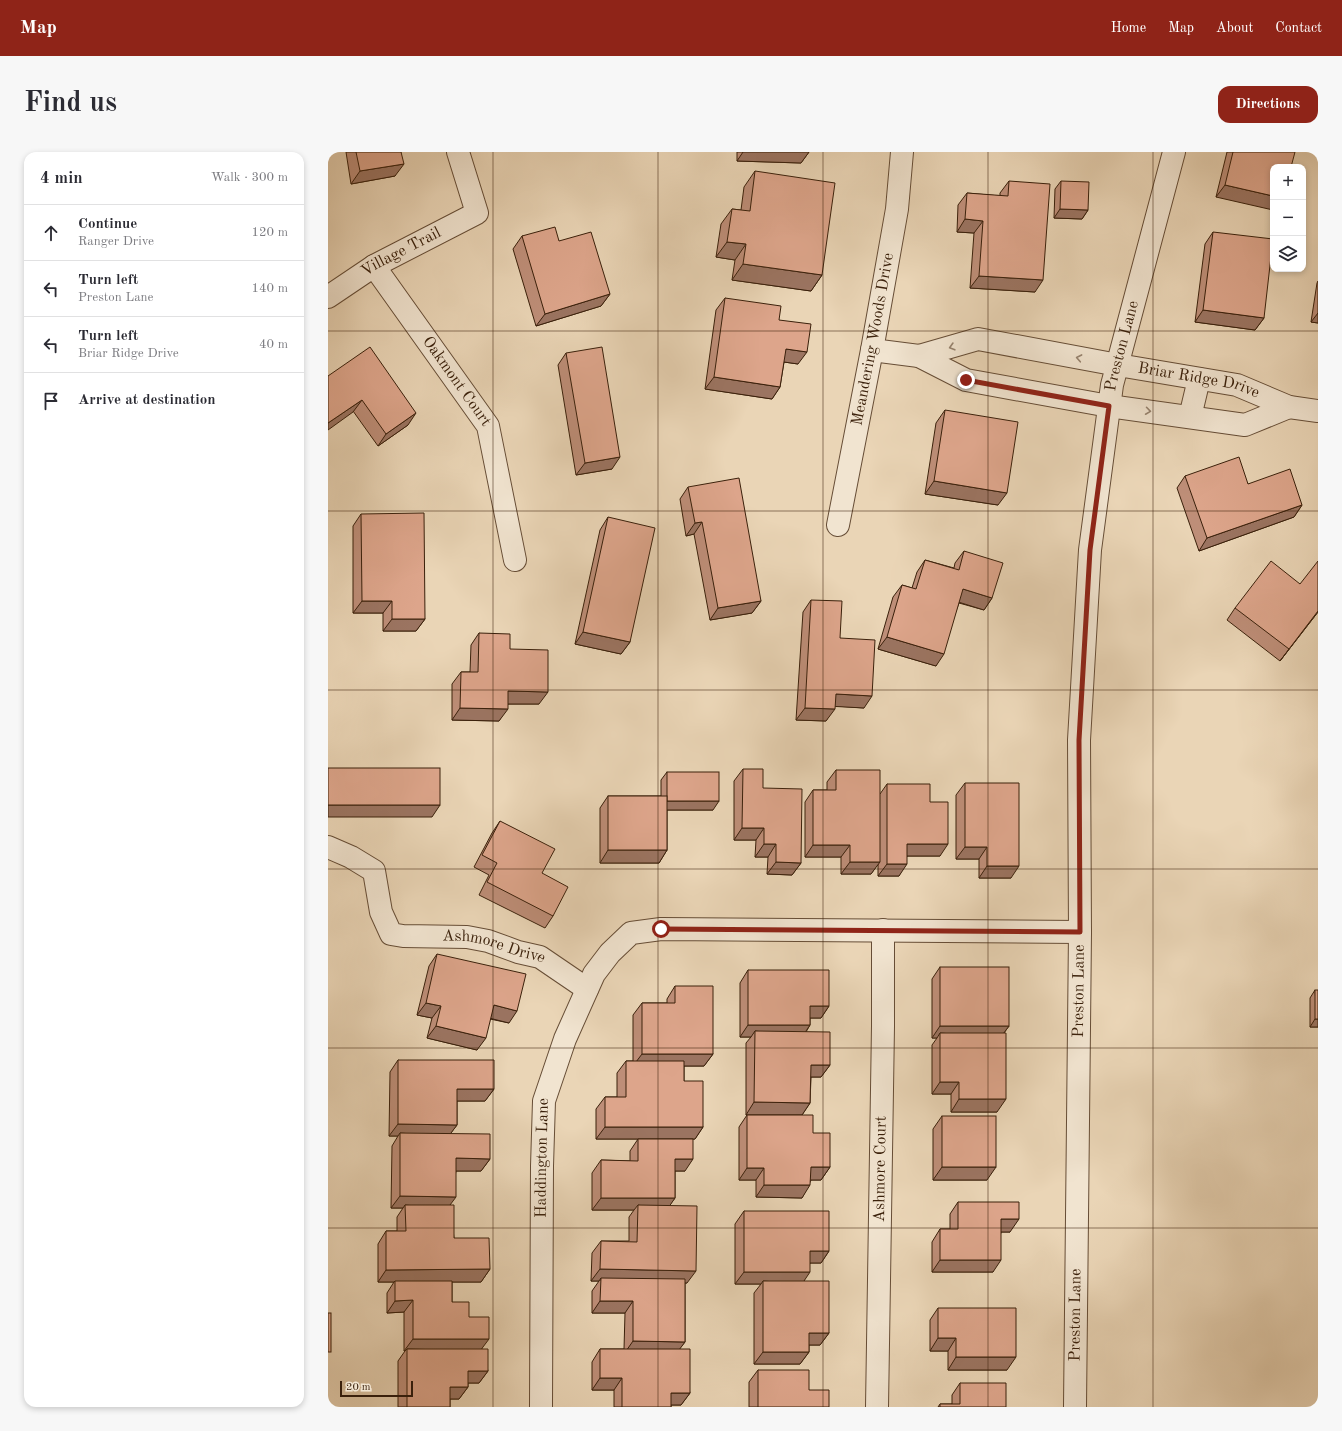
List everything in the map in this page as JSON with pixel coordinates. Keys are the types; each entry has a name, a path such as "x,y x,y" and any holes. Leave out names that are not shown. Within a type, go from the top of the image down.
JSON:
{"street":[{"name":"Village Trail","path":"328,297 374,266 477,213 458,152"},
{"name":"Meandering Woods Drive","path":"838,525 872,350 899,192 902,152"},
{"name":"Preston Lane","path":"1075,1407 1080,932 1079,740 1090,550 1109,406 1118,365 1174,152"},
{"name":"Oakmont Court","path":"374,266 488,426 515,560"},
{"name":"Briar Ridge Drive","path":"919,356 978,339 1237,385 1289,407 1318,411"},
{"name":"Briar Ridge Drive","path":"872,350 919,356 966,380 1109,406 1245,425 1289,407"},
{"path":"1190,417 1199,379"},
{"name":"Ashmore Drive","path":"328,848 351,857 374,871 381,912 390,934 404,936 467,937 488,941 518,952 540,957 587,989"},
{"name":"Haddington Lane","path":"541,1407 542,1174 544,1101 565,1039 594,974 610,953 631,933 661,929 883,930"},
{"path":"883,930 1080,932"},
{"name":"Ashmore Court","path":"877,1407 883,1026 883,930"}],"building":[{"path":"356,152 401,152 404,164 360,171"},
{"path":"1233,152 1295,152 1292,164 1270,164 1270,195 1225,185"},
{"path":"755,171 835,183 822,275 743,264 746,244 727,242 732,209 750,211"},
{"path":"1009,181 1050,184 1043,280 979,276 983,221 965,219 967,193 1008,196"},
{"path":"1061,181 1089,182 1088,210 1060,209"},
{"path":"555,227 559,241 591,232 610,294 545,314 522,236"},
{"path":"1213,232 1270,239 1270,265 1264,318 1203,310"},
{"path":"725,298 781,306 779,320 811,324 807,352 786,349 780,387 714,377"},
{"path":"370,347 416,413 386,434 362,400 328,423 328,376"},
{"path":"602,347 620,457 585,463 566,353"},
{"path":"945,410 1018,422 1007,493 934,481"},
{"path":"1239,457 1248,484 1290,469 1302,505 1207,538 1185,476"},
{"path":"739,478 761,601 718,608 702,522 695,523 688,487"},
{"path":"424,513 425,619 392,619 392,601 362,601 361,514"},
{"path":"608,517 655,528 630,642 583,632"},
{"path":"964,551 1003,563 992,598 963,589 944,654 887,637 902,585 916,589 925,560 959,570"},
{"path":"1271,561 1300,584 1318,561 1318,611 1289,649 1235,608"},
{"path":"811,600 842,601 840,638 875,640 872,696 836,694 835,709 805,708"},
{"path":"479,633 510,634 510,649 548,650 548,692 508,691 508,709 460,708 461,672 478,672"},
{"path":"328,768 440,768 440,805 328,805"},
{"path":"743,769 763,769 763,788 802,789 801,863 776,862 776,844 764,844 764,828 742,828"},
{"path":"836,770 880,770 880,862 850,862 850,845 813,845 813,790 836,790"},
{"path":"667,772 719,772 719,801 667,801"},
{"path":"965,783 1019,783 1019,866 987,866 987,847 965,847"},
{"path":"887,784 930,784 930,802 948,802 948,844 907,844 907,864 887,864"},
{"path":"608,796 667,796 667,850 608,850"},
{"path":"500,821 555,849 542,873 568,887 553,916 487,882 497,863 482,855"},
{"path":"437,954 526,974 517,1011 494,1005 486,1038 436,1026 441,1006 426,1003"},
{"path":"940,967 1009,967 1009,1026 940,1026"},
{"path":"748,970 829,970 829,1006 810,1006 810,1025 748,1025"},
{"path":"675,986 713,986 713,1054 642,1054 642,1003 675,1003"},
{"path":"1315,990 1318,990 1318,1019 1315,1019"},
{"path":"755,1031 830,1032 830,1065 811,1065 810,1103 754,1102"},
{"path":"940,1033 1006,1033 1006,1099 959,1099 959,1082 940,1082"},
{"path":"398,1060 494,1060 494,1089 457,1089 457,1125 398,1124"},
{"path":"626,1061 684,1061 684,1081 703,1081 703,1127 605,1127 605,1097 626,1097"},
{"path":"747,1115 813,1115 813,1133 830,1133 830,1167 811,1167 810,1185 764,1185 764,1168 747,1168"},
{"path":"942,1116 996,1116 996,1167 942,1167"},
{"path":"400,1133 490,1134 490,1159 456,1158 456,1197 400,1196"},
{"path":"638,1139 693,1139 693,1159 675,1159 675,1198 601,1198 601,1160 638,1161"},
{"path":"958,1202 1019,1202 1019,1219 1001,1219 1001,1260 940,1260 940,1229 958,1229"},
{"path":"405,1205 454,1205 454,1238 489,1238 490,1269 386,1270 386,1231 406,1231"},
{"path":"638,1205 697,1206 696,1271 600,1269 601,1241 637,1242"},
{"path":"744,1211 829,1211 829,1251 810,1251 810,1272 744,1272"},
{"path":"601,1278 685,1279 685,1342 633,1341 633,1301 600,1301"},
{"path":"395,1281 452,1281 452,1302 469,1302 469,1317 489,1317 489,1339 413,1339 413,1300 395,1301"},
{"path":"763,1281 829,1281 829,1333 809,1333 809,1352 763,1352"},
{"path":"938,1308 1016,1308 1016,1357 956,1357 956,1338 938,1338"},
{"path":"328,1313 331,1313 331,1352 328,1352"},
{"path":"407,1349 488,1349 488,1371 468,1371 468,1387 450,1387 450,1407 407,1407"},
{"path":"600,1349 690,1349 690,1393 671,1393 671,1407 622,1407 622,1378 600,1378"},
{"path":"758,1370 809,1370 809,1390 829,1390 829,1407 758,1407"},
{"path":"960,1383 1006,1383 1006,1407 940,1407 940,1404 960,1404"}],"route":[{"path":"661,929 772,931 883,930 1080,932 1079,740 1090,550 1109,406 966,380"}]}
